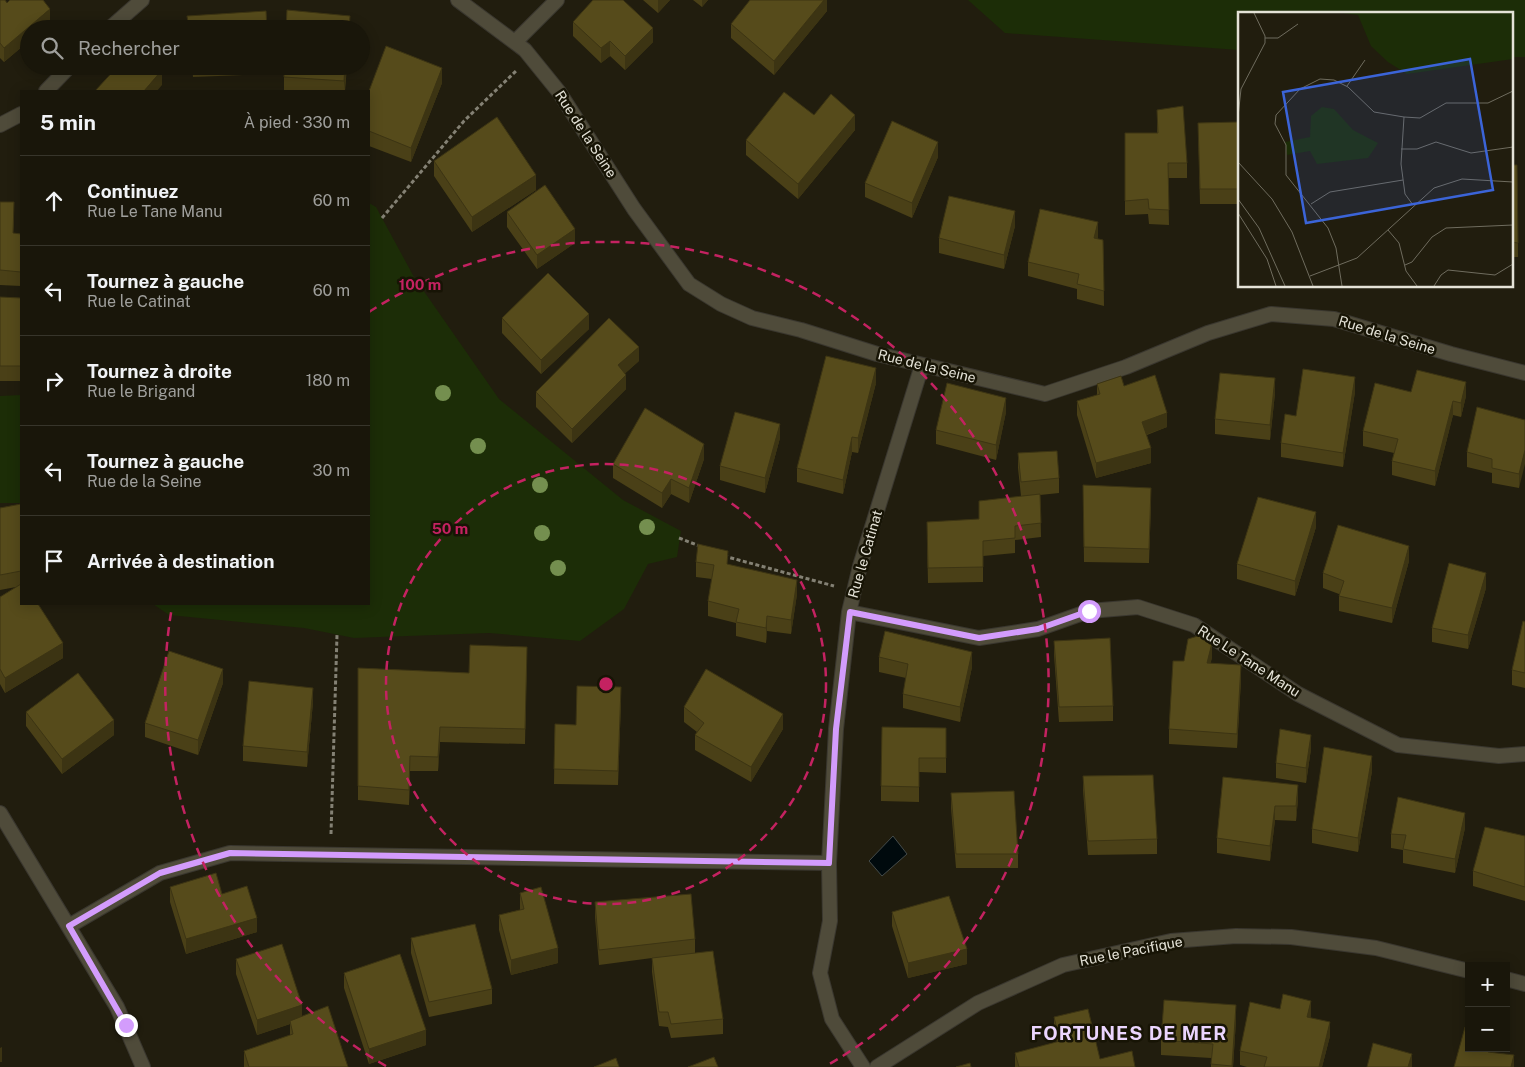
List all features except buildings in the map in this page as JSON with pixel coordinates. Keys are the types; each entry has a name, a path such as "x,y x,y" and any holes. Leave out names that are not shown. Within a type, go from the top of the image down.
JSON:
{"street":[{"path":"119,20 142,0"},
{"name":"Rue de la Seine","path":"458,0 515,42 530,56 559,92 634,209 689,284 721,304 752,318 922,365 1045,394 1126,367 1208,333 1271,314 1334,319 1451,354 1525,373"},
{"path":"515,42 557,0"},
{"path":"47,90 61,75"},
{"path":"0,125 20,115"},
{"name":"Rue le Catinat","path":"863,1067 832,1019 820,973 830,921 829,863 836,729 854,592 922,365"},
{"name":"Rue Le Tane Manu","path":"850,612 979,638 1038,629 1089,611 1138,607 1194,625 1298,694 1398,746 1499,756 1525,754"},
{"path":"0,813 117,1007 143,1067"},
{"path":"69,926 160,873 230,853 829,863"},
{"name":"Rue le Pacifique","path":"877,1067 978,1003 1063,965 1171,941 1236,936 1291,937 1376,948 1465,970"},
{"path":"1510,980 1525,984"}],"path":[{"path":"382,218 464,121 530,56"},
{"path":"679,538 705,549"},
{"path":"722,556 854,592"},
{"path":"331,854 337,635"}],"green space":[{"path":"968,0 1525,0 1525,57 1512,57 1512,12 1238,12 1238,50 1005,33"},
{"path":"370,204 376,207 414,277 499,399 623,500 681,531 677,557 648,564 624,609 580,641 489,633 354,638 304,628 169,615 154,605 370,605"},
{"path":"20,395 20,503 0,503 0,396"}],"shaded area":[{"path":"893,836 907,854 882,876 869,861"}],"district":[{"name":"FORTUNES DE MER","path":"1129,1033"}],"route":[{"path":"126,1025 69,926 160,873 230,853 829,863 836,729 850,612 979,638 1038,629 1089,611"}]}
